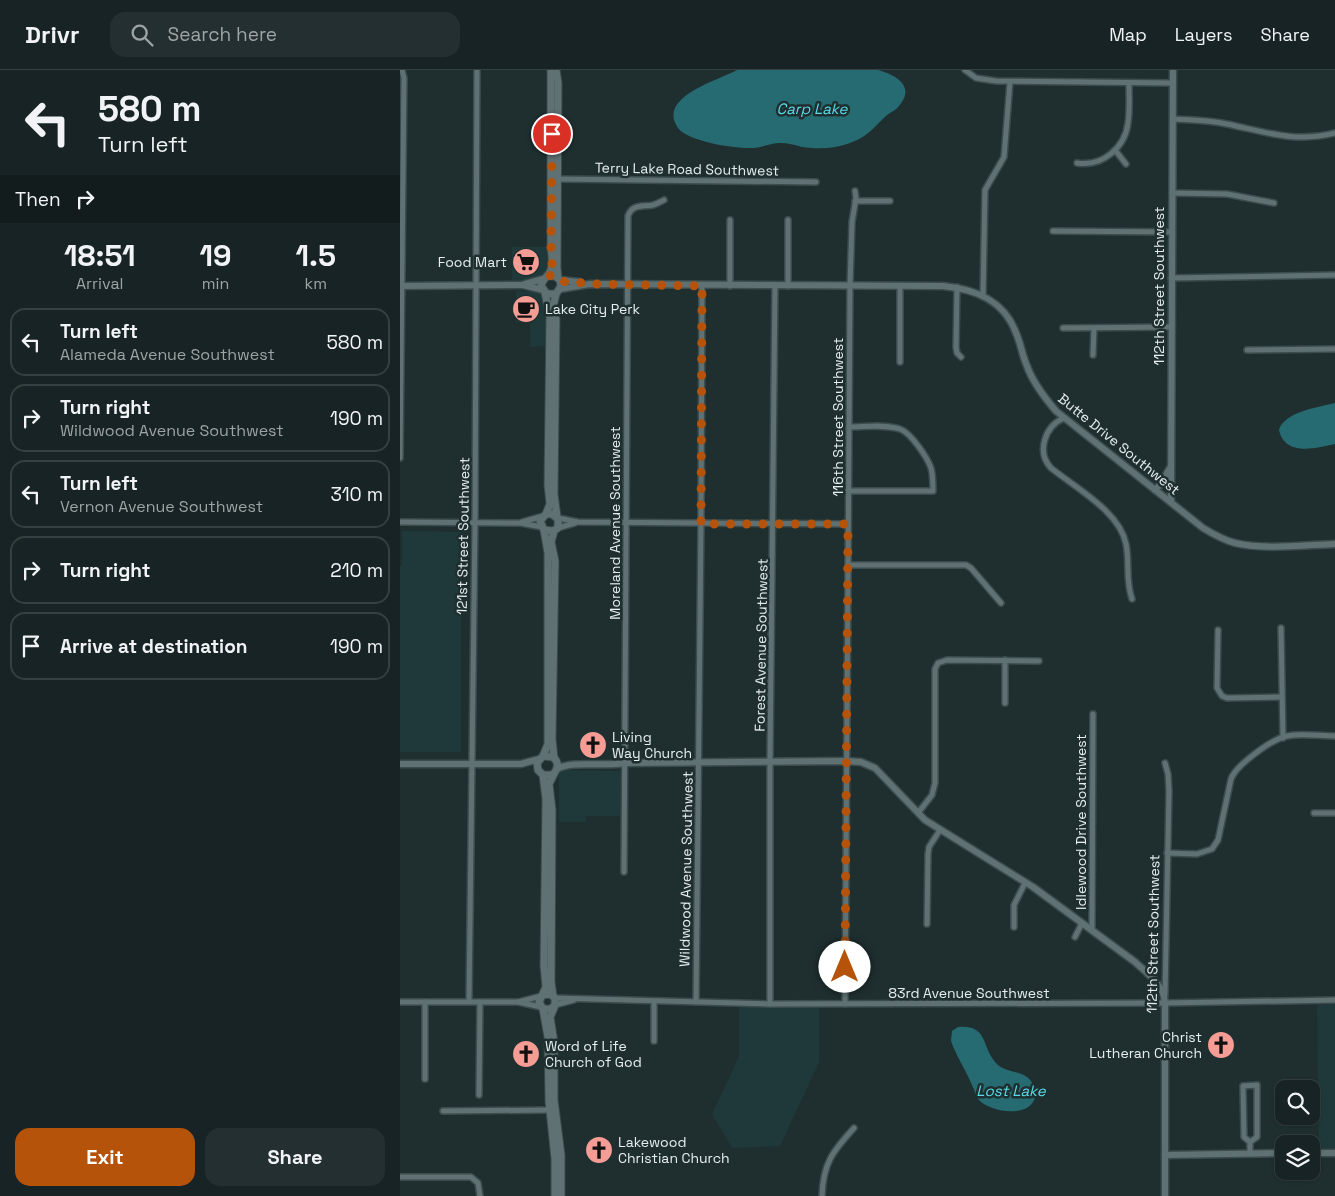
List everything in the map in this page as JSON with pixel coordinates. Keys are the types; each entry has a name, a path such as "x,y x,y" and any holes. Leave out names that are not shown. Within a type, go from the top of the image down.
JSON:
{"main road":[{"path":"551,70 552,261 541,286 550,316 548,468 550,501 545,515 540,522 548,553 548,744 537,767 541,774 546,800 544,966 546,977 539,1002 548,1037 550,1110 556,1159 555,1196"},
{"path":"556,70 558,83 556,268 559,279 558,291 553,307 556,319 554,494 559,522 552,542 554,561 552,740 555,772 549,784 552,810 551,982 554,1002 550,1017 554,1042 554,1100 561,1155 561,1196"},
{"path":"545,278 552,275 559,279"},
{"path":"544,291 550,295 558,291"},
{"path":"545,515 552,514 557,517"},
{"path":"543,529 550,532 556,529"},
{"path":"541,757 550,755 555,758"},
{"path":"541,774 549,776 555,772"},
{"path":"542,995 547,993 554,1002"},
{"path":"542,1008 548,1010 554,1002"}],"street":[{"path":"400,458 400,286 404,70"},
{"name":"121st Street Southwest","path":"469,1002 475,523 477,70"},
{"path":"965,70 976,78 1010,82 1173,84"},
{"name":"112th Street Southwest","path":"1171,502 1173,70"},
{"path":"983,296 985,190 1004,157 1010,82"},
{"path":"1077,164 1092,164 1106,158 1123,140 1128,124 1129,84"},
{"path":"1172,119 1226,124 1268,134 1305,138 1335,133"},
{"path":"1115,150 1126,164"},
{"name":"Terry Lake Road Southwest","path":"557,179 816,182"},
{"name":"116th Street Southwest","path":"845,1004 850,286 855,191"},
{"path":"1172,192 1227,194 1274,203"},
{"name":"Moreland Avenue Southwest","path":"624,872 628,216 634,208 651,206 664,200"},
{"path":"855,201 890,201"},
{"path":"730,220 730,286"},
{"path":"788,220 788,286"},
{"path":"1053,231 1172,232"},
{"path":"1171,278 1335,275"},
{"path":"523,285 545,278"},
{"path":"559,279 590,284"},
{"path":"558,291 590,284"},
{"name":"Butte Drive Southwest","path":"590,284 900,286 957,288 983,296 1008,318 1016,333 1026,366 1045,398 1064,418 1203,528 1223,539 1236,543 1271,546 1335,544"},
{"path":"400,286 523,285 544,291"},
{"name":"Wildwood Avenue Southwest","path":"696,1002 702,286"},
{"name":"Forest Avenue Southwest","path":"770,1004 770,761 774,524 775,286"},
{"path":"900,286 900,362"},
{"path":"957,288 956,347 957,353 961,357"},
{"path":"1064,328 1171,327"},
{"path":"1094,328 1094,355"},
{"path":"1247,350 1335,349"},
{"path":"1064,418 1052,426 1047,434 1043,451 1045,460 1051,468 1112,516 1119,526 1127,546 1127,582 1132,598"},
{"path":"848,491 933,491 930,465 913,440 904,431 884,427 849,427"},
{"path":"1155,490 1171,467"},
{"path":"520,523 545,515"},
{"path":"557,517 578,522 848,524"},
{"path":"400,522 520,523 543,529"},
{"path":"556,529 578,522"},
{"path":"848,565 966,565 971,568 1001,603"},
{"path":"1281,628 1283,738"},
{"path":"1218,630 1218,688 1220,695 1228,698 1282,697"},
{"path":"918,812 932,795 935,783 935,669 938,663 947,660 1039,661"},
{"path":"1005,660 1005,704"},
{"name":"Idlewood Drive Southwest","path":"1092,930 1093,714"},
{"path":"1167,853 1197,854 1212,849 1218,840 1231,779 1235,771 1245,761 1288,736 1335,736"},
{"path":"400,764 521,764 541,757"},
{"path":"555,758 566,765 770,761 846,761 867,764 875,768 888,780 925,820 1033,887 1092,930 1149,975 1165,995"},
{"name":"112th Street Southwest","path":"1164,763 1168,774 1169,791 1165,995 1165,1196"},
{"path":"521,764 541,774"},
{"path":"555,772 566,765"},
{"path":"1314,813 1335,813"},
{"path":"927,924 927,860 930,847 940,830"},
{"path":"1014,927 1014,905 1025,883"},
{"path":"1075,937 1081,923"},
{"path":"518,1002 542,995"},
{"name":"83rd Avenue Southwest","path":"554,1002 574,1000 845,1004 1165,1003 1335,1000"},
{"path":"654,1001 654,1041"},
{"path":"400,1002 518,1002 542,1008"},
{"path":"425,1002 425,1079"},
{"path":"479,1095 480,1002"},
{"path":"1256,1085 1256,1137 1250,1142 1244,1138 1243,1086 1256,1085"},
{"path":"444,1111 550,1110"},
{"path":"822,1196 825,1171 834,1150 854,1128"},
{"path":"1250,1142 1250,1153"},
{"path":"1165,1155 1275,1153"},
{"path":"1320,1153 1335,1153"},
{"path":"400,1177 470,1178 478,1183 480,1196"}],"shaded area":[{"path":"512,247 547,247 547,280 512,280"},
{"path":"516,291 543,291 547,297 547,346 530,347 530,323 516,322"},
{"path":"402,531 461,532 461,752 400,752 400,566 402,566"},
{"path":"559,770 620,771 620,816 586,816 586,822 559,822"},
{"path":"1335,1004 1335,1148 1320,1148 1317,1005"},
{"path":"739,1006 819,1006 819,1062 780,1146 732,1148 712,1114 739,1057"}],"water":[{"name":"Carp Lake","path":"737,70 878,70 902,82 905,87 905,93 904,99 898,107 869,132 854,141 836,147 814,148 780,143 754,148 736,147 702,141 684,133 678,128 673,117 675,107 682,99 692,91"},
{"path":"1335,403 1335,444 1302,449 1288,444 1282,439 1279,430 1288,419 1303,411"},
{"name":"Lost Lake","path":"958,1027 974,1029 982,1037 991,1056 999,1066 1020,1073 1029,1079 1036,1091 1031,1105 1017,1111 999,1110 983,1104 978,1099 951,1041 952,1031"}],"place":[{"name":"Food Mart","path":"526,262"},
{"name":"Lake City Perk","path":"526,309"},
{"name":"Living Way Church","path":"593,745"},
{"name":"Christ Lutheran Church","path":"1221,1045"},
{"name":"Word of Life Church of God","path":"526,1054"},
{"name":"Lakewood Christian Church","path":"599,1150"}],"route":[{"path":"552,134 552,264 547,276 555,276 565,282 585,282 590,284 702,286 701,524 848,524 845,967"}]}
